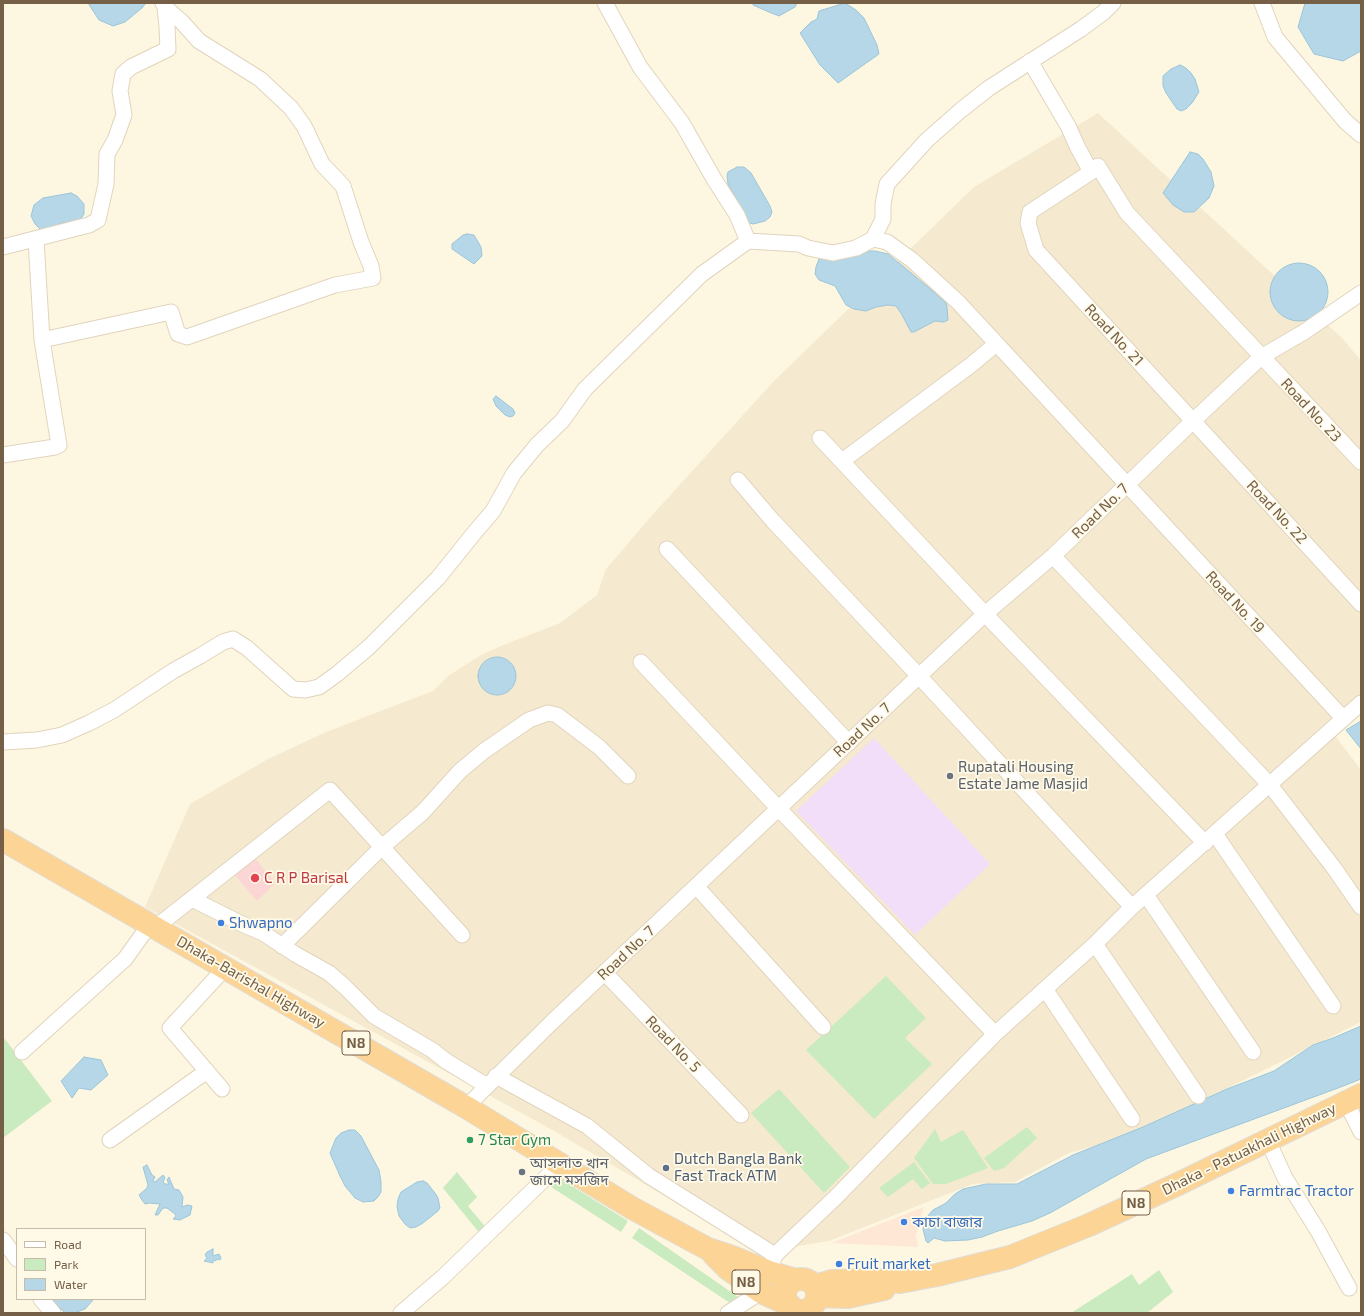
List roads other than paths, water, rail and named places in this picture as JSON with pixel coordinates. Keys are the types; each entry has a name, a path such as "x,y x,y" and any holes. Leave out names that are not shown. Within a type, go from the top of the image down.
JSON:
{"highway":[{"name":"Dhaka-Barishal Highway","path":"3,840 466,1107 632,1208 708,1249 735,1258 772,1264 810,1301"},
{"name":"Dhaka - Patuakhali Highway","path":"810,1301 848,1297 880,1291 900,1282 937,1275 1010,1257 1089,1225 1178,1184 1354,1098"},
{"name":"N8","path":"708,1249 728,1269 761,1292 810,1301"}],"street":[{"path":"605,3 640,67 682,123 714,179 737,215 748,241"},
{"path":"3,742 11,740 37,740 62,735 89,723 114,710 173,671 223,642 233,639 247,648 293,689 305,690 319,687 337,674 369,646 438,578 493,511 514,473 537,445 562,421 585,389 702,274 748,241 799,244 808,248 833,252 856,248 873,239 883,219 883,204 888,184 927,140 989,88 1087,25 1113,3"},
{"path":"1262,3 1275,37 1345,121 1361,135"},
{"path":"3,247 36,240 89,225 98,220 106,184 107,154 115,140 124,115 120,91 123,74 131,67 168,49 164,5"},
{"path":"42,340 170,312 178,334 187,338 335,285 373,278 372,266 361,242 343,186 322,164 304,126 291,108 260,79 199,41 164,5"},
{"path":"1030,61 1068,126 1091,172"},
{"name":"Road No. 23","path":"1091,172 1098,166 1127,213 1361,462"},
{"name":"Road No. 21","path":"1091,172 1030,212 1028,223 1036,250 1193,421"},
{"name":"Road No. 19","path":"873,239 887,242 912,260 958,302 1343,718"},
{"path":"3,455 55,447 59,444 42,340 36,240"},
{"name":"Road No. 7","path":"466,1107 491,1081 696,886 986,614 1053,556 1261,357 1304,332 1361,293"},
{"path":"842,461 971,365 996,344"},
{"name":"Road No. 22","path":"1193,421 1361,604"},
{"path":"820,438 986,614 1210,838 1333,1006"},
{"path":"738,480 773,521 919,676 1132,907"},
{"path":"668,549 849,743"},
{"path":"1053,556 1270,785 1334,868 1361,907"},
{"path":"641,662 779,809 995,1034"},
{"path":"192,899 263,933 282,946 329,973 374,1016 432,1050 446,1061 530,1096 588,1126 649,1176 772,1264 995,1034 1095,944 1132,907 1361,703"},
{"path":"282,946 382,848 423,812 460,770 484,751 529,720 548,713 557,714 600,747 628,776"},
{"path":"22,1052 125,959 153,926 192,899 330,790 462,935"},
{"path":"696,886 823,1027"},
{"path":"1146,895 1252,1052"},
{"path":"1095,944 1198,1096"},
{"path":"222,1089 170,1028 225,968"},
{"name":"Road No. 5","path":"605,973 741,1115"},
{"path":"1045,989 1132,1119"},
{"path":"110,1140 207,1071"},
{"path":"1354,1098 1361,1132"},
{"path":"1268,1141 1285,1178 1318,1231 1350,1288"},
{"path":"401,1313 443,1277 560,1164"},
{"path":"3,1240 16,1258"},
{"path":"728,1313 761,1292"},
{"path":"42,1300 54,1313"}],"water":[{"path":"88,3 146,3 125,22 113,26 99,20"},
{"path":"753,3 797,3 795,7 779,16 753,5"},
{"path":"845,3 856,10 864,18 877,45 879,54 838,83 820,65 800,33 811,22 817,19 819,11"},
{"path":"1305,3 1361,3 1361,51 1343,61 1314,54 1298,27"},
{"path":"1180,65 1191,73 1195,79 1199,92 1192,103 1186,109 1181,111 1177,109 1163,86 1163,76 1171,69"},
{"path":"1190,152 1198,154 1203,159 1211,172 1214,186 1209,198 1194,212 1184,212 1173,205 1163,193"},
{"path":"737,167 744,167 751,173 770,206 772,212 770,217 765,221 753,224 747,222 728,184 728,172"},
{"path":"71,193 77,196 84,204 84,214 80,220 62,223 43,231 35,224 31,216 34,205 43,198"},
{"path":"463,235 474,235 481,247 482,256 474,264 452,249 452,244"},
{"path":"875,251 888,254 934,292 946,303 948,320 944,322 935,321 914,332 911,332 896,306 888,305 876,307 866,311 854,309 846,305 835,286 819,280 815,274 819,259 825,256"},
{"path":"1299,263 1310,265 1323,276 1326,281 1328,292 1326,303 1315,316 1310,319 1299,321 1288,319 1275,308 1272,303 1270,292 1272,281 1283,268 1288,265"},
{"path":"496,396 513,409 515,413 513,416 510,417 505,415 496,406 493,399"},
{"path":"493,657 501,657 508,660 513,665 516,676 513,687 508,692 501,695 493,695 486,692 481,687 478,680 478,672 481,665 486,660"},
{"path":"1361,721 1361,749 1346,730"},
{"path":"1361,1026 1361,1079 1146,1159 1050,1213 1032,1221 968,1240 945,1241 934,1238 928,1243 926,1241 923,1229 926,1218 933,1210 946,1203 955,1194 963,1189 986,1184 1017,1184 1073,1155 1143,1127 1227,1089 1274,1071 1313,1045"},
{"path":"84,1057 101,1060 108,1075 91,1090 79,1088 72,1098 61,1081"},
{"path":"349,1130 355,1130 361,1136 379,1170 381,1192 374,1201 363,1202 355,1198 345,1186 330,1153 336,1138 341,1133"},
{"path":"147,1165 152,1175 155,1177 153,1181 155,1182 163,1175 165,1178 163,1182 165,1184 169,1184 167,1180 169,1177 174,1189 179,1190 183,1197 182,1207 187,1205 192,1206 190,1215 180,1220 173,1219 176,1216 175,1214 167,1208 163,1208 158,1215 155,1215 160,1204 145,1204 139,1195 147,1188 148,1185 143,1167"},
{"path":"423,1181 427,1183 435,1193 438,1198 440,1208 423,1223 416,1227 410,1228 399,1216 397,1207 398,1199 401,1192 417,1182"},
{"path":"213,1249 213,1256 219,1254 221,1258 220,1260 213,1260 213,1263 204,1261 207,1258 205,1255 207,1252"},
{"path":"52,1300 93,1300 85,1309 74,1313 65,1313"}],"place":[{"name":"Rupatali Housing Estate Jame Masjid","path":"950,776"},
{"name":"C R P Barisal","path":"255,878"},
{"name":"Shwapno","path":"221,923"},
{"name":"7 Star Gym","path":"470,1140"},
{"name":"Dutch Bangla Bank Fast Track ATM","path":"666,1168"},
{"name":"আসলাত খান জামে মসজিদ","path":"522,1172"},
{"name":"Farmtrac Tractor","path":"1231,1191"},
{"name":"কাচা বাজার","path":"904,1222"},
{"name":"Fruit market","path":"839,1264"}]}
